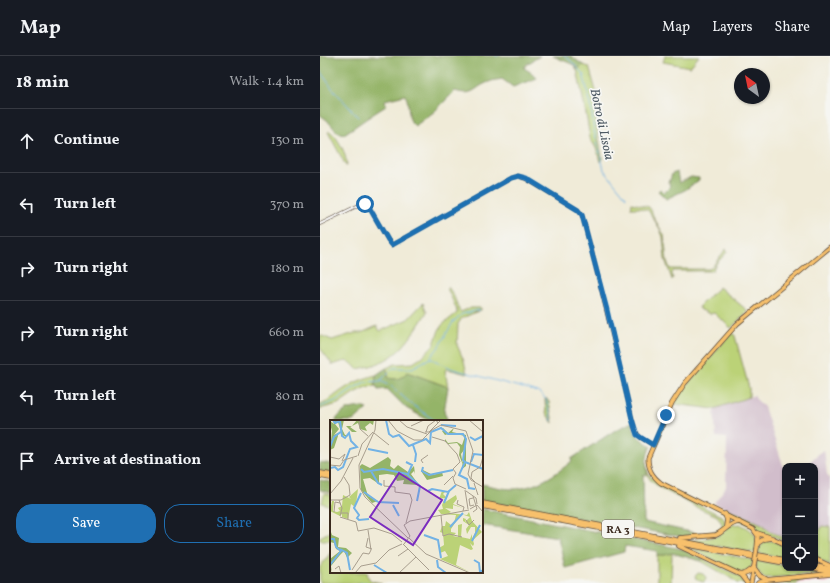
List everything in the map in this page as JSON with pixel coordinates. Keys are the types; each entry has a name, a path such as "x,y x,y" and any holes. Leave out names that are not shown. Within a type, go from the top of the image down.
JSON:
{"highway":[{"path":"320,475 330,477"},
{"name":"RA 3","path":"483,505 782,561"},
{"path":"725,514 727,520 726,528"},
{"path":"637,534 647,532 686,539 716,535 721,533 733,523 739,522"},
{"path":"757,533 782,543"},
{"path":"637,534 648,540 683,547 741,575 747,583"},
{"path":"758,546 765,538 772,538"},
{"path":"818,561 830,570"},
{"path":"741,575 748,573 754,567 760,576 766,580"},
{"path":"818,567 830,570"},
{"path":"818,569 830,570"},
{"path":"758,583 766,580 830,570"}],"main road":[{"path":"751,583 758,546 757,533 752,528 661,483 651,472 648,462 650,452 668,409 678,392 732,330 755,308 830,247"}],"street":[{"path":"320,224 357,206 365,204 369,207 392,245 511,178 518,176 526,178 578,210 584,219 635,430 640,438 653,445"}],"shaded area":[{"path":"755,395 755,398 764,407 782,463 782,537 767,529 764,525 714,503 726,487 727,438 716,437 714,409"},
{"path":"824,449 827,474 830,481 830,527 822,526 818,532 818,463 808,463"},
{"path":"830,577 830,583 796,583 797,581"}],"green space":[{"path":"320,56 540,56 527,64 524,68 537,78 513,87 502,79 484,84 474,91 461,93 455,91 435,111 415,126 410,119 408,102 405,95 385,100 386,106 344,134 337,132 327,120 320,115"},
{"path":"553,56 571,56 583,65 577,70 574,65"},
{"path":"665,56 699,56 690,67 663,62"},
{"path":"583,65 589,67 596,91 597,128 602,161 600,161 596,148 590,138 577,70"},
{"path":"330,131 342,147 347,166 328,132"},
{"path":"677,172 679,183 691,177 699,178 699,180 685,190 666,199 658,191 661,189 664,193 670,187 669,183 672,174"},
{"path":"632,203 649,207 651,210 664,235 667,261 670,269 709,269 726,249 727,252 715,265 713,270 673,271 672,280 665,259 663,237 660,229 648,210 631,208"},
{"path":"448,287 453,294 460,312 471,308 481,308 481,310 462,318 458,324 457,345 464,361 467,374 448,369 445,370 448,387 407,372 399,378 388,378 386,368 395,364 413,363 422,357 434,344 442,325 457,313 447,288"},
{"path":"719,287 748,311 731,328 714,313 710,314 699,309 699,306"},
{"path":"423,303 427,312 413,334 399,350 382,362 357,369 351,363 346,361 333,365 320,348 320,335 332,340 355,333 361,333 377,326 380,331 408,319"},
{"path":"732,332 735,336 749,388 749,397 714,409 674,404 680,393"},
{"path":"386,368 388,378 399,378 407,372 448,387 444,412 448,420 428,420 406,408 387,389 378,390 375,386 376,375"},
{"path":"376,375 375,386 366,387 338,404 320,410 320,404 359,380"},
{"path":"546,398 549,402 553,423 546,413"},
{"path":"361,407 367,409 354,420 336,420 340,414 352,408"},
{"path":"632,422 638,436 651,446 648,453 646,466 647,474 643,476 644,522 705,535 683,537 483,501 483,484 513,489 530,486 545,480 572,461 571,459 614,431"},
{"path":"320,462 330,464 330,473 320,471"},
{"path":"646,463 649,475 660,484 723,517 725,525 723,528 717,532 705,535 719,530 722,525 717,516 662,489 651,481 647,474"},
{"path":"320,480 330,482 330,493 320,490"},
{"path":"324,493 330,495 330,506 322,503"},
{"path":"726,508 764,525 767,529 782,537 782,540 759,532 752,526 723,512"},
{"path":"483,509 682,549 703,559 701,561 672,553 657,555 657,551 625,546 624,552 565,568 558,537 483,525"},
{"path":"740,524 750,529 755,535 755,553 690,541 718,536 731,525"},
{"path":"822,526 830,527 830,565 818,559 818,532"},
{"path":"330,532 330,540 320,540 320,537"},
{"path":"765,541 773,541 782,545 782,558 758,553 760,547"},
{"path":"688,547 753,560 753,563 750,569 740,573"},
{"path":"330,553 330,573 367,573 371,581 382,583 320,583 320,567"},
{"path":"672,553 671,583 657,583 657,555"},
{"path":"703,559 739,576 745,583 737,583 701,561"},
{"path":"757,560 782,565 782,571 814,571 823,573 766,578 763,577 756,569"},
{"path":"698,573 703,574 706,577 705,581 703,582 697,580 695,577"},
{"path":"825,576 828,577 797,581 796,583 762,583 765,582"}],"waterway":[{"name":"Botro di Lisoia","path":"564,56 569,59 583,74 591,104 594,130 604,170 626,197"},
{"path":"320,71 332,88 358,117"},
{"path":"320,407 335,401 365,382 380,381 393,368 412,368 430,358 438,348 453,322 462,314 479,310"},
{"path":"430,358 453,369 538,392 546,399 552,421"},
{"path":"380,381 390,385 410,403 434,420"},
{"path":"360,583 366,582"}],"route":[{"path":"365,204 368,205 392,245 511,178 518,176 526,178 578,210 584,219 637,435 653,445 666,415"}]}
